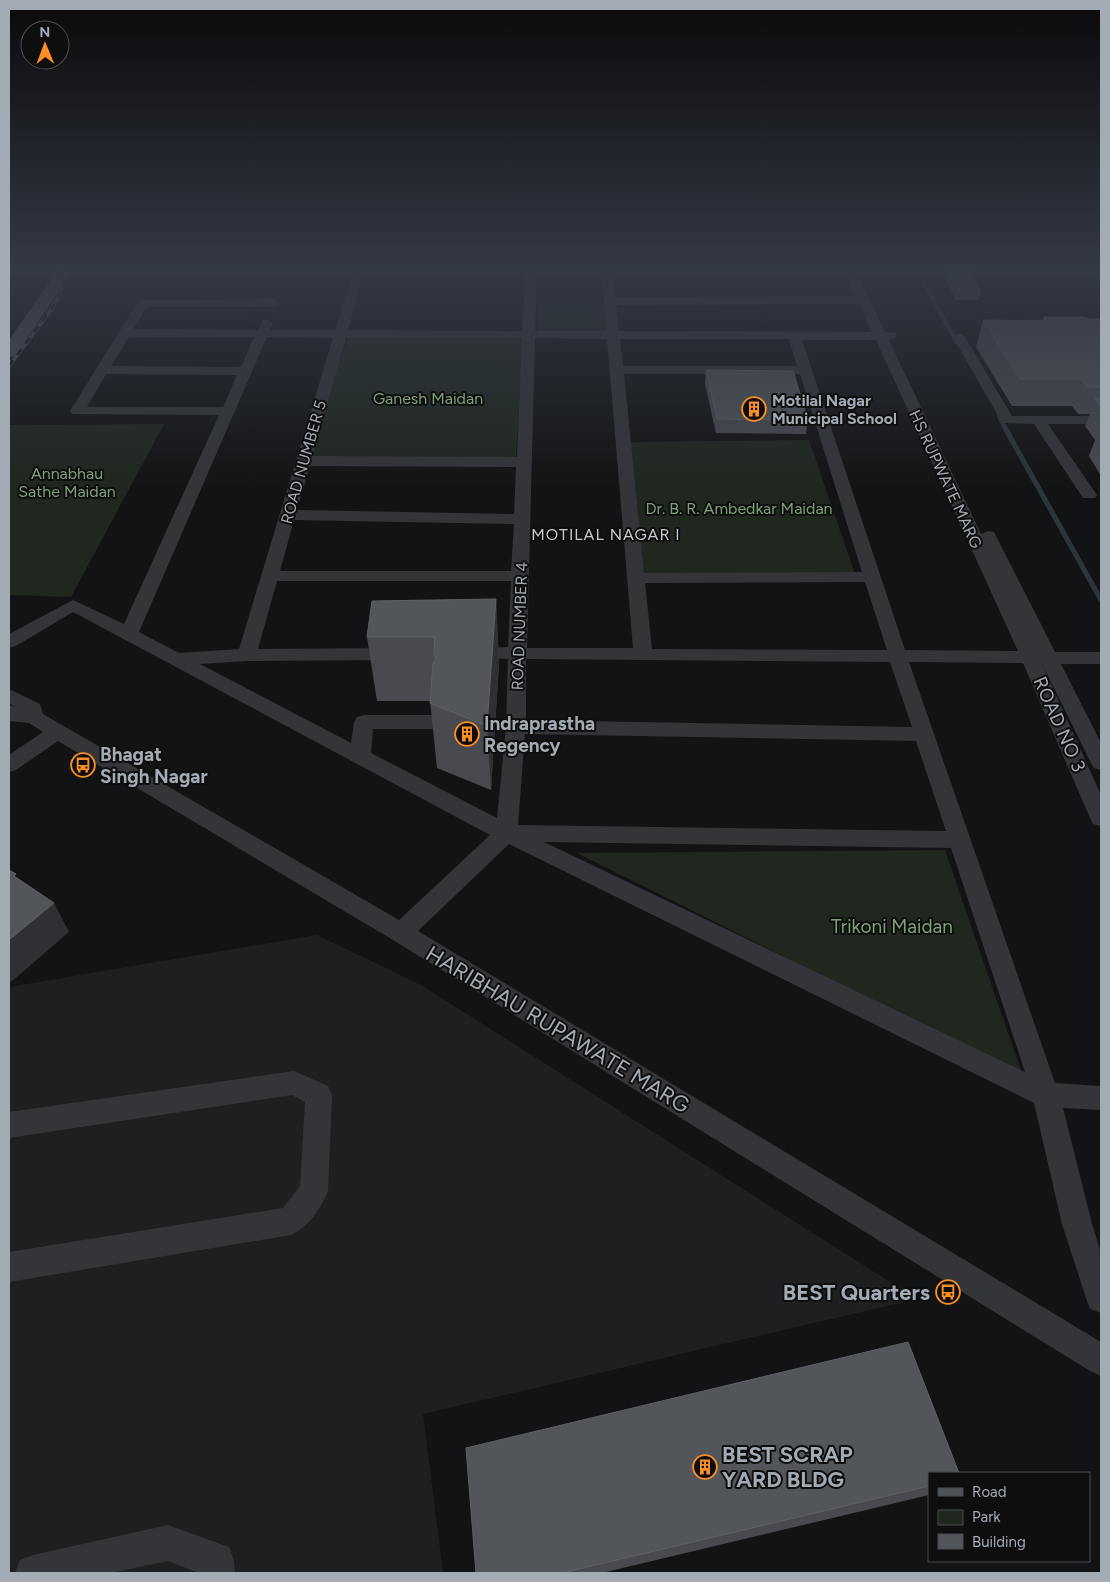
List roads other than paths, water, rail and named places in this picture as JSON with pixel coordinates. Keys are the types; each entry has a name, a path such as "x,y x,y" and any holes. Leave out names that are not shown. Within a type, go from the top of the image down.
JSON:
{"main road":[{"path":"9,352 17,341"}],"street":[{"path":"121,341 77,411 229,411"},
{"path":"128,635 260,341"},
{"name":"ROAD NUMBER 5","path":"247,655 338,341"},
{"name":"ROAD NUMBER 4","path":"506,833 516,727 516,653 523,519 528,341"},
{"path":"614,341 643,654"},
{"path":"796,341 898,657 1046,1095 1077,1224 1101,1298"},
{"path":"887,341 1040,658 1101,763"},
{"path":"961,341 1007,420 1059,420 1101,412"},
{"path":"103,370 247,371"},
{"path":"617,370 805,370"},
{"path":"1003,412 1081,416 1101,420"},
{"path":"1038,420 1089,495"},
{"path":"1059,420 1068,433 1101,433"},
{"path":"1053,442 1070,442"},
{"path":"303,461 524,462"},
{"path":"288,515 523,519"},
{"path":"270,576 519,576"},
{"path":"636,578 872,578"},
{"path":"9,642 73,605 506,833 1046,1095 1101,1098"},
{"path":"457,653 1101,658"},
{"path":"178,659 247,655 417,654"},
{"name":"ROAD NO 3","path":"1040,658 1101,818"},
{"name":"HARIBHAU RUPAWATE MARG","path":"9,695 33,709 21,714"},
{"name":"HARIBHAU RUPAWATE MARG","path":"21,714 58,731 401,933 1101,1360"},
{"path":"360,756 364,722 430,722"},
{"path":"516,727 925,734"},
{"path":"9,765 58,731"},
{"path":"401,933 506,833 960,840"},
{"path":"9,1126 294,1084 319,1094 314,1191 292,1221 9,1267"},
{"path":"33,1573 168,1543 216,1560 217,1573"}],"waterway":[{"path":"999,417 1005,427"},
{"path":"1004,426 1101,600"}],"railway":[{"path":"9,366 28,341"}],"place":[{"name":"Motilal Nagar Municipal School","path":"754,409"},
{"name":"Indraprastha Regency","path":"467,734"},
{"name":"Bhagat Singh Nagar","path":"83,765"},
{"name":"BEST Quarters","path":"948,1292"},
{"name":"BEST SCRAP YARD BLDG","path":"705,1467"}],"district":[{"name":"MOTILAL NAGAR I","path":"606,534"}],"park label":[{"name":"Ganesh Maidan","path":"428,398"},
{"name":"Annabhau Sathe Maidan","path":"67,482"},
{"name":"Dr. B. R. Ambedkar Maidan","path":"739,508"},
{"name":"Trikoni Maidan","path":"892,926"}]}
